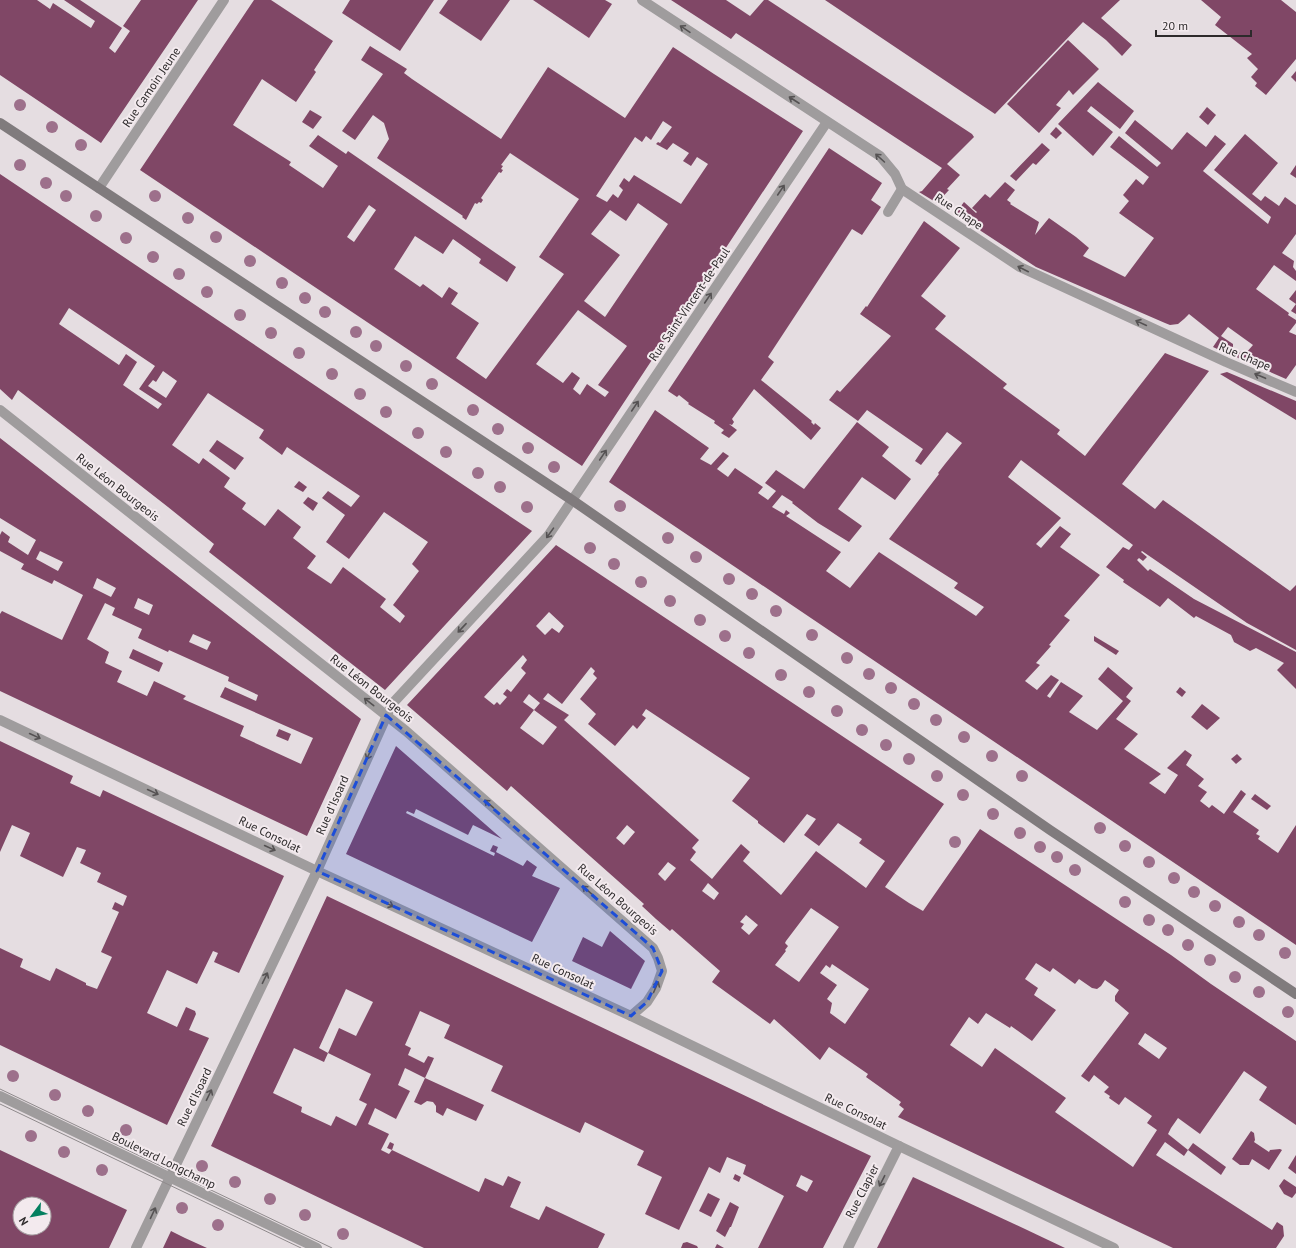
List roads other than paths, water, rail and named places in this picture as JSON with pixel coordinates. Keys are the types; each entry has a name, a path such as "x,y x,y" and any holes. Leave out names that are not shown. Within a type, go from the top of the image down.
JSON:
{"main road":[{"path":"0,123 572,500 1050,830 1296,994"}],"street":[{"name":"Rue Camoin Jeune","path":"99,188 224,0"},
{"name":"Rue Chape","path":"642,0 880,156 895,174 902,189 1020,267 1226,362 1296,392"},
{"name":"Rue Saint-Vincent-de-Paul","path":"572,500 827,122"},
{"path":"888,212 902,189"},
{"name":"Rue Léon Bourgeois","path":"0,410 406,731 654,948 662,971 656,988 647,1002 631,1016"},
{"name":"Rue d'Isoard","path":"136,1248 317,871 392,704 548,536 572,500"},
{"name":"Rue Consolat","path":"0,720 317,871 631,1016 1114,1248"},
{"name":"Boulevard Longchamp","path":"0,1096 318,1248"},
{"name":"Rue Clapier","path":"848,1248 899,1146"}],"tram line":[{"path":"0,1089 332,1248"},
{"path":"0,1104 301,1248"}]}
